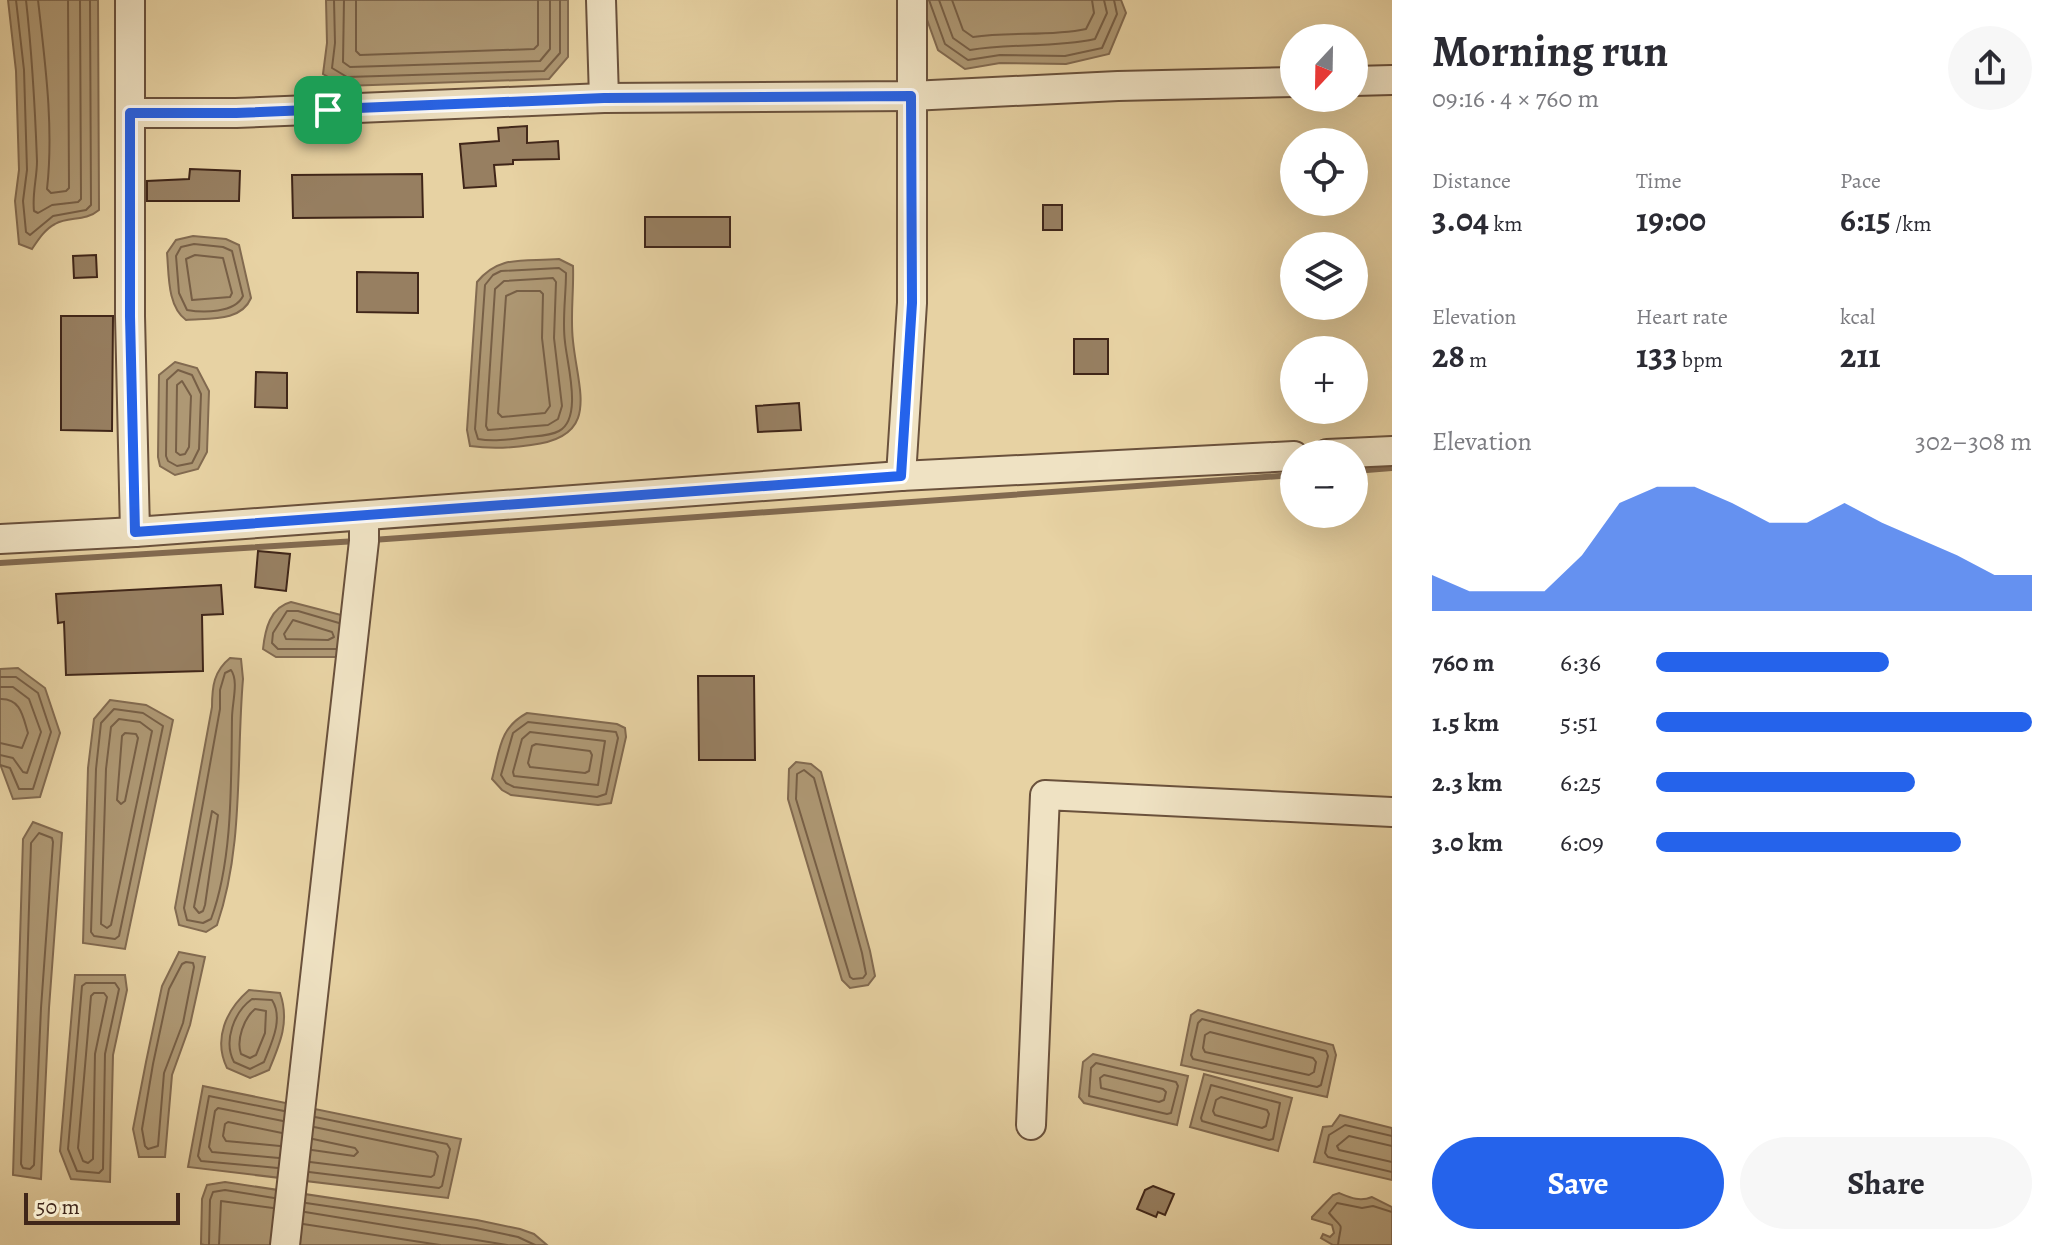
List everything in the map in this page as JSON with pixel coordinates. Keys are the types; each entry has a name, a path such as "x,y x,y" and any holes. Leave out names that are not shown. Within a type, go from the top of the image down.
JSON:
{"street":[{"path":"130,0 130,316 135,532"},
{"path":"601,0 604,98"},
{"path":"901,476 912,303 912,0"},
{"path":"1368,81 1392,80"},
{"path":"130,113 236,113 604,98 911,96 1280,82"},
{"path":"1368,452 1392,451"},
{"path":"0,539 364,516 901,476 1280,457"},
{"path":"285,1245 362,557 364,516"},
{"path":"1031,1125 1045,795 1392,812"}],"water":[{"path":"8,0 98,0 99,210 55,224 32,249 19,244 15,201 19,170 16,71"},
{"path":"326,0 568,0 568,57 549,79 344,86 323,74 327,43"},
{"path":"922,0 1121,0 1126,13 1109,54 1066,64 1000,63 965,69 938,50"},
{"path":"193,236 226,239 239,245 251,298 240,311 223,317 186,320 175,307 167,253 176,240"},
{"path":"559,259 573,266 572,332 580,394 576,422 568,432 553,440 531,445 470,446 467,430 477,282 504,263"},
{"path":"175,362 197,368 209,391 207,452 198,469 175,475 160,466 158,457 159,375"},
{"path":"291,602 345,616 342,657 276,657 263,649 273,614"},
{"path":"230,658 241,659 243,679 238,803 226,895 217,925 206,932 179,925 175,908 212,707 213,686 220,668"},
{"path":"18,668 45,688 60,733 40,797 13,799 0,764 0,669"},
{"path":"110,700 146,705 173,720 125,949 83,943 88,768 94,719"},
{"path":"527,713 617,724 625,728 626,737 611,803 598,805 511,795 502,790 492,779 499,749 511,726"},
{"path":"796,762 811,764 821,772 870,951 875,976 868,985 850,988 842,980 788,799 789,769"},
{"path":"33,822 62,833 41,1179 13,1175 23,839"},
{"path":"179,952 205,957 190,1025 172,1075 165,1157 139,1157 133,1129 146,1062 162,986"},
{"path":"75,975 125,975 127,990 113,1055 110,1182 71,1179 60,1151"},
{"path":"249,990 280,993 284,1013 280,1042 269,1070 250,1078 227,1068 221,1046 228,1016"},
{"path":"1198,1010 1333,1045 1336,1055 1327,1097 1181,1065 1191,1015"},
{"path":"1093,1054 1188,1076 1177,1125 1084,1103 1079,1097 1083,1062"},
{"path":"1204,1074 1292,1098 1278,1151 1190,1127"},
{"path":"203,1086 461,1139 448,1198 188,1167"},
{"path":"1340,1115 1392,1128 1392,1180 1314,1162 1323,1127 1332,1126"},
{"path":"225,1182 477,1220 534,1234 547,1245 201,1244 202,1199 207,1185"},
{"path":"1339,1193 1359,1199 1372,1197 1392,1207 1392,1245 1333,1245 1321,1238 1323,1234 1330,1237 1334,1233 1332,1225 1312,1217 1333,1195"}],"building":[{"path":"527,126 527,143 558,141 559,159 513,160 513,164 494,165 496,186 464,188 460,144 499,141 498,128"},
{"path":"190,169 240,171 239,201 147,201 147,181 189,179"},
{"path":"422,174 423,217 293,218 292,175"},
{"path":"1043,205 1062,205 1062,230 1043,230"},
{"path":"645,217 730,217 730,247 645,247"},
{"path":"96,255 97,277 74,278 73,256"},
{"path":"357,272 418,273 418,313 357,312"},
{"path":"61,316 113,316 112,431 61,430"},
{"path":"1074,339 1108,339 1108,374 1074,374"},
{"path":"256,372 287,373 287,408 255,407"},
{"path":"799,403 801,430 758,432 756,406"},
{"path":"258,551 290,554 286,591 255,587"},
{"path":"221,585 223,614 202,615 203,671 66,675 64,622 58,623 56,594"},
{"path":"698,676 754,676 755,760 699,760"},
{"path":"1153,1186 1174,1194 1165,1215 1158,1212 1156,1217 1137,1209 1145,1190"}],"waterway":[{"path":"1368,470 1392,468"},
{"path":"372,540 1280,476"},
{"path":"0,563 357,541"}],"route":[{"path":"911,96 912,303 901,476 135,532 130,316 130,113 328,110 604,98 911,96"}]}
